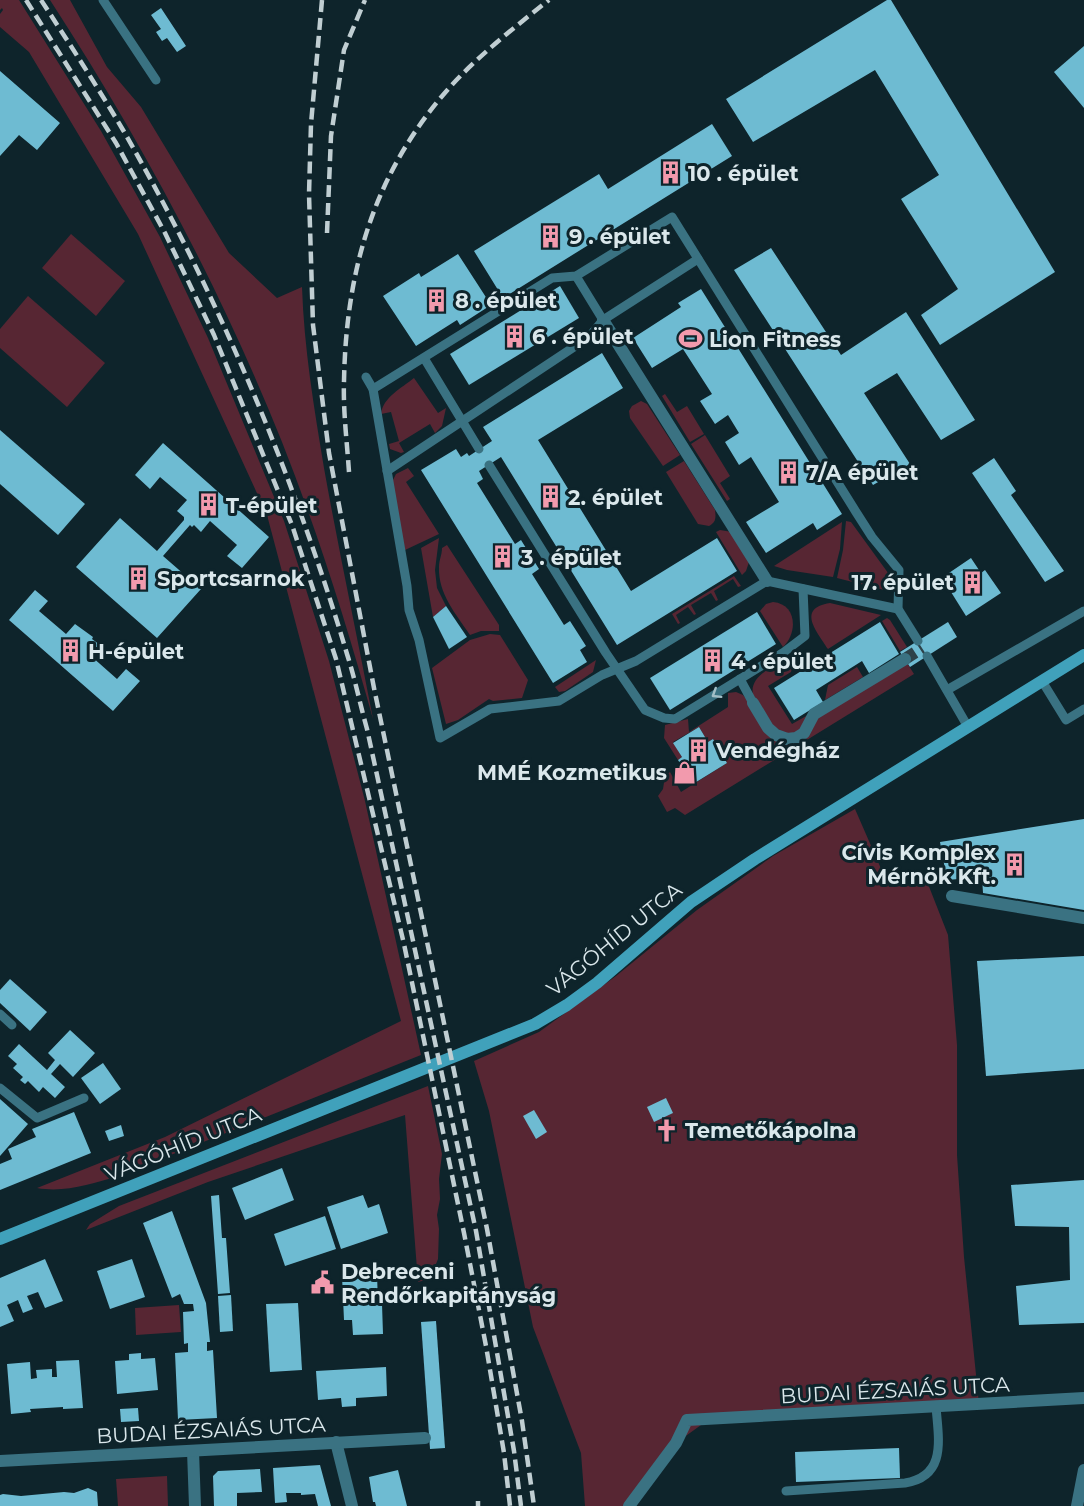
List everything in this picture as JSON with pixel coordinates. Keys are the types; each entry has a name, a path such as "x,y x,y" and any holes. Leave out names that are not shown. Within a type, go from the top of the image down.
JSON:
{"main road":[{"name":"VÁGÓHÍD UTCA","path":"0,1239 535,1024 567,1005 597,982 691,902 755,859 1084,655"}],"street":[{"path":"603,320 767,581"},
{"path":"753,703 768,728 776,735 787,740 796,738 804,733 814,714 905,659"},
{"path":"952,897 1084,918"},
{"name":"BUDAI ÉZSAIÁS UTCA","path":"629,1506 676,1443 687,1420 1084,1398"},
{"name":"BUDAI ÉZSAIÁS UTCA","path":"0,1461 425,1438"},
{"path":"336,1442 352,1506"},
{"path":"193,1450 195,1506"},
{"path":"1077,1506 1084,1470"}],"lane":[{"path":"103,0 156,80"},
{"path":"373,389 552,278 576,276 672,217 872,537 899,570 898,609 918,641"},
{"path":"387,471 589,337 603,320 698,259"},
{"path":"576,276 603,320"},
{"path":"424,358 479,449"},
{"path":"366,377 373,389 407,586 409,610 419,640 440,738 490,709 559,701 602,675 636,661 767,581 898,609"},
{"path":"489,465 645,710 664,718 675,719 784,652 805,636 803,589"},
{"path":"947,690 1084,611"},
{"path":"927,656 968,727"},
{"path":"740,679 753,703"},
{"path":"1042,681 1066,720 1084,709"},
{"path":"0,1014 12,1025"},
{"path":"0,1088 38,1118 84,1098"},
{"path":"786,1491 905,1483 922,1478 933,1467 938,1456 936,1406"}],"shaded area":[{"path":"0,0 19,0 101,131 160,237 208,338 284,521 329,661 365,801 421,1055 118,1176 68,1189 37,1188 165,1137 401,1021 267,515 138,234 29,52 0,27 0,14 3,10 2,8 0,10"},
{"path":"50,0 70,0 107,67 141,107 229,253 277,298 302,287 307,355 320,445 373,719 308,510 258,384 177,215 116,106"},
{"path":"71,234 125,281 96,316 42,268"},
{"path":"28,296 105,363 67,407 0,348 0,329"},
{"path":"414,378 438,413 446,408 442,426 435,433 430,424 399,443 404,452 401,453 390,449 389,444 399,441 391,412 381,414 382,408 389,398"},
{"path":"665,394 677,412 687,406 704,434 690,442 662,396"},
{"path":"641,401 647,404 680,455 663,466 630,418 629,411 632,406"},
{"path":"705,435 730,476 720,483 730,499 727,501 691,444"},
{"path":"684,461 715,510 715,520 709,526 698,524 666,472"},
{"path":"408,468 414,476 406,482 439,534 405,550 391,484 396,474"},
{"path":"846,521 851,522 891,577 892,592 837,578"},
{"path":"842,522 840,549 833,577 774,566"},
{"path":"720,530 732,532 750,559 742,575 716,532"},
{"path":"439,538 435,570 437,588 446,606 433,617 421,548"},
{"path":"447,545 499,625 499,631 481,631 470,635 454,611 441,586 439,577 442,548"},
{"path":"734,576 741,586 738,587 733,579 714,591 718,600 716,601 711,593 691,605 696,614 694,615 688,607 676,615 680,623 678,624 672,614"},
{"path":"773,602 787,608 793,620 791,634 783,647 760,611 766,604"},
{"path":"830,603 881,615 828,649 812,622 812,615 814,610 820,606"},
{"path":"887,618 907,647 900,651 882,621"},
{"path":"490,634 500,635 528,680 522,698 493,701 489,699 458,720 446,724 432,668 470,640"},
{"path":"785,658 792,668 791,672 768,686 792,724 808,715 801,730 788,735 773,726 753,695 754,683 758,678"},
{"path":"596,660 593,672 565,691 559,692 555,687"},
{"path":"907,663 914,674 685,815 675,808 667,812 658,796 663,789 665,776 670,772 681,792 727,763 713,739 708,742 699,727 673,742 682,757 678,760 664,738 665,725 688,719 689,732 728,707 728,693 736,692 743,695 786,744 817,718"},
{"path":"857,667 863,677 825,700 828,685"},
{"path":"855,809 889,887 928,884 948,935 957,1045 957,1155 964,1257 979,1404 708,1420 676,1443 629,1506 585,1506 581,1453 533,1327 489,1111 474,1061 539,1032 616,976 697,910 773,856"},
{"path":"428,1086 442,1154 437,1215 438,1259 430,1279 418,1282 405,1115 208,1182 86,1230 90,1224 119,1206"},
{"path":"179,1305 181,1332 136,1335 135,1308"},
{"path":"167,1476 168,1506 118,1506 116,1479"}],"building":[{"path":"887,0 891,0 1055,272 940,345 921,315 958,289 901,199 939,175 875,70 753,142 726,99"},
{"path":"161,8 186,46 177,52 167,38 162,41 156,32 161,29 151,15"},
{"path":"1084,46 1084,108 1054,72"},
{"path":"0,71 60,123 37,150 19,135 0,156"},
{"name":"9 . épület","path":"712,124 732,156 503,298 474,251 599,174 608,189"},
{"path":"771,248 841,355 906,312 975,420 941,440 897,373 864,393 910,464 873,485 734,270"},
{"name":"8 . épület","path":"458,254 491,305 460,325 457,320 416,346 383,296 419,273 421,277"},
{"name":"6 . épület","path":"560,286 579,318 469,385 450,354"},
{"path":"701,289 842,514 817,530 813,523 766,553 746,522 779,502 751,457 739,465 725,442 739,433 728,415 715,424 700,401 712,394 683,349 652,368 633,338 681,307 678,303"},
{"name":"2. épület","path":"602,353 623,388 538,440 631,591 717,538 737,571 617,645 501,457 479,471 483,479 477,483 515,544 521,540 539,569 532,574 564,625 570,621 586,646 580,650 587,662 553,683 421,470 456,449 461,457 467,453 469,456 492,441 483,427"},
{"path":"0,430 85,504 58,535 0,484"},
{"path":"163,443 269,537 242,568 227,556 237,545 210,521 201,532 194,525 192,527 190,525 163,556 201,589 157,638 76,567 120,518 157,551 184,520 184,517 177,511 187,500 160,477 150,489 135,475"},
{"path":"994,458 1016,491 1011,495 1064,571 1045,582 972,473"},
{"name":"17. épület","path":"971,558 981,573 985,570 1001,593 966,616 951,592 955,589 946,575"},
{"name":"H-épület","path":"35,590 48,601 39,611 66,634 75,624 93,637 92,639 100,645 91,656 117,679 126,669 140,681 113,711 9,620"},
{"path":"446,606 467,637 449,649 433,617"},
{"name":"4 . épület","path":"757,612 776,644 670,710 650,678"},
{"path":"880,622 899,654 869,673 862,661 816,690 823,702 794,720 774,688"},
{"path":"948,622 957,637 910,667 900,652"},
{"name":"Vendégház","path":"699,727 708,742 713,739 727,763 693,784 678,760 682,757 673,743"},
{"name":"Cívis Komplex Mérnök Kft.","path":"1084,819 1084,910 983,893 982,877 947,880 940,842"},
{"path":"1084,956 1084,1069 986,1076 977,961"},
{"path":"10,979 47,1012 30,1031 0,1003 0,990"},
{"path":"70,1030 95,1053 73,1077 60,1064 51,1074 65,1087 55,1098 43,1087 39,1092 28,1081 25,1084 20,1080 23,1077 13,1068 17,1064 8,1056 19,1044 47,1070 55,1060 48,1053"},
{"path":"103,1063 121,1089 100,1104 81,1078"},
{"path":"666,1098 673,1113 654,1122 647,1107"},
{"path":"0,1099 28,1124 0,1156"},
{"path":"534,1110 547,1132 536,1139 523,1116"},
{"path":"74,1112 91,1153 0,1190 0,1164 12,1159 8,1149 36,1137 32,1129"},
{"path":"121,1125 124,1136 109,1141 105,1131"},
{"path":"282,1168 294,1200 245,1220 232,1188"},
{"path":"1084,1180 1084,1323 1019,1325 1016,1286 1070,1280 1069,1227 1015,1226 1011,1185"},
{"path":"219,1195 222,1238 226,1238 230,1293 218,1294 211,1196"},
{"path":"363,1195 368,1208 379,1204 388,1233 341,1249 327,1207"},
{"path":"172,1211 206,1303 210,1342 207,1342 207,1351 213,1350 217,1418 178,1420 175,1353 188,1352 188,1343 184,1344 183,1312 194,1311 193,1304 184,1304 180,1294 172,1298 143,1223"},
{"path":"325,1216 336,1249 285,1266 274,1234"},
{"path":"45,1259 63,1301 45,1308 38,1292 27,1296 33,1309 23,1313 18,1300 7,1305 14,1321 0,1327 0,1278"},
{"path":"132,1259 145,1297 110,1309 97,1271"},
{"path":"377,1274 378,1304 382,1304 383,1334 353,1335 352,1320 344,1320 342,1276"},
{"path":"231,1295 233,1331 220,1332 218,1296"},
{"path":"298,1303 302,1370 270,1372 266,1304"},
{"path":"436,1321 445,1448 430,1449 421,1322"},
{"path":"141,1353 141,1359 155,1358 158,1390 117,1394 115,1361 129,1360 129,1354"},
{"path":"79,1360 83,1408 30,1409 31,1412 11,1414 7,1364 30,1362 31,1379 37,1378 36,1370 52,1369 52,1377 57,1377 56,1361"},
{"path":"386,1367 387,1396 356,1398 356,1406 342,1407 341,1398 318,1400 316,1371"},
{"path":"138,1408 139,1421 121,1422 120,1409"},
{"path":"899,1448 900,1478 796,1482 795,1452"},
{"path":"320,1465 331,1506 318,1506 315,1494 301,1495 301,1493 286,1493 287,1502 275,1503 273,1468"},
{"path":"260,1469 262,1492 237,1493 237,1506 214,1506 213,1476 218,1471"},
{"path":"398,1470 407,1506 376,1506 373,1502 369,1477"},
{"path":"88,1488 97,1492 98,1506 0,1506 0,1495 3,1494 21,1496 74,1493"}],"tunnel":[{"path":"905,659 922,648"}],"railway":[{"path":"26,0 116,143 165,233 214,335 292,525 336,659 404,944 464,1233 486,1346 504,1453 510,1506"},
{"path":"41,0 123,130 190,256 250,386 303,519 326,586 350,663 367,729 476,1231 514,1451 521,1506"},
{"path":"322,0 311,124 309,194 313,325 329,453 374,688 487,1229 522,1421 534,1506"},
{"path":"327,233 331,136 344,50 365,0"},
{"path":"349,472 344,392 346,340 358,262 369,224 384,188 402,153 424,119 450,87 485,53 549,0"},
{"path":"478,1501 478,1506"}],"place":[{"name":"10 . épület","path":"670,173"},
{"name":"9 . épület","path":"551,236"},
{"name":"8 . épület","path":"437,300"},
{"name":"6 . épület","path":"514,336"},
{"name":"Lion Fitness","path":"691,339"},
{"name":"7/A épület","path":"788,472"},
{"name":"2. épület","path":"550,497"},
{"name":"T-épület","path":"208,505"},
{"name":"3 . épület","path":"503,557"},
{"name":"Sportcsarnok","path":"139,578"},
{"name":"17. épület","path":"972,582"},
{"name":"H-épület","path":"70,651"},
{"name":"4 . épület","path":"713,661"},
{"name":"Vendégház","path":"698,750"},
{"name":"MMÉ Kozmetikus","path":"685,772"},
{"name":"Cívis Komplex Mérnök Kft.","path":"1014,864"},
{"name":"Temetőkápolna","path":"667,1130"},
{"name":"Debreceni Rendőrkapitányság","path":"323,1283"}]}
